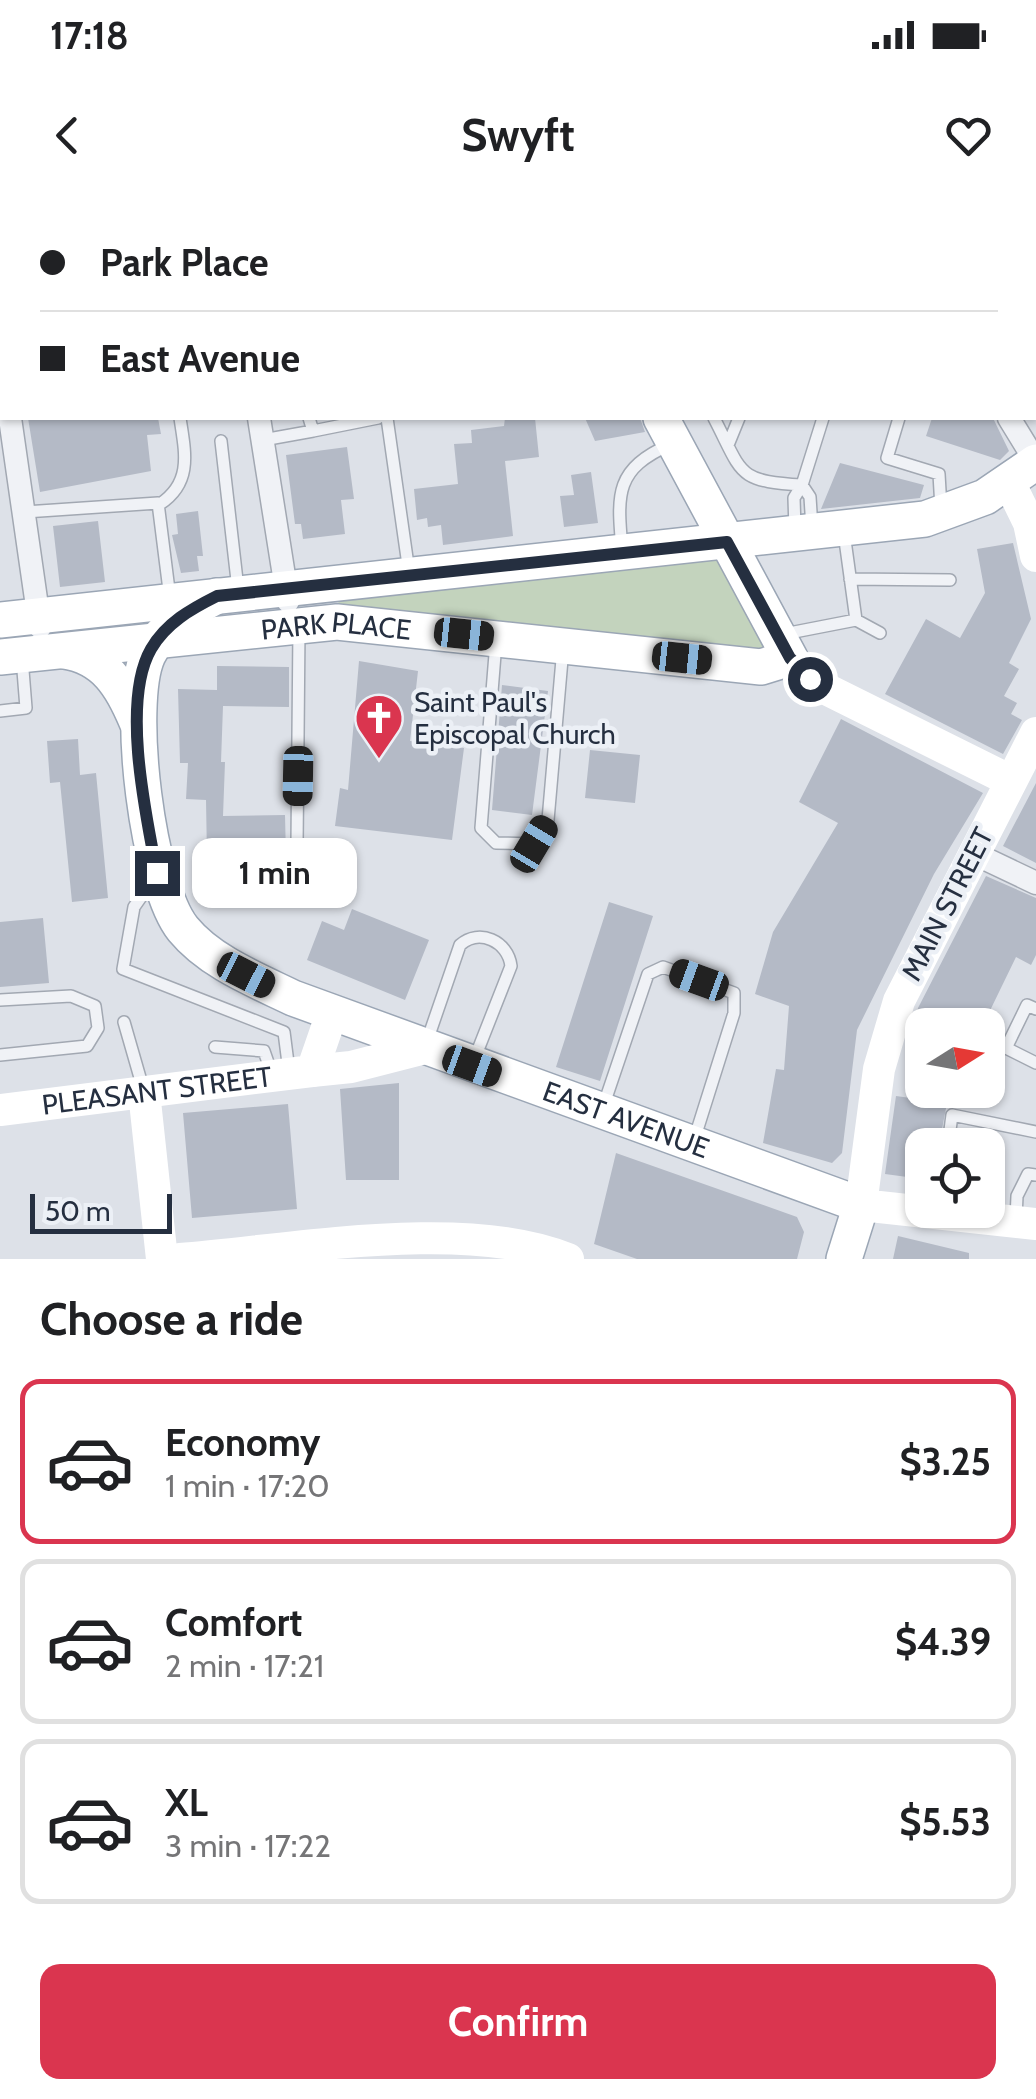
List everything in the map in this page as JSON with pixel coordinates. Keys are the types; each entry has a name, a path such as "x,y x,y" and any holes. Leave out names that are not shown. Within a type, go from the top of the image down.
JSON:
{"main road":[{"path":"668,430 784,647 822,686 1026,756"},
{"path":"727,542 942,515 1027,469 1029,524 1036,556"},
{"name":"PARK PLACE","path":"227,594 727,542"},
{"path":"168,625 227,594"},
{"name":"PARK PLACE","path":"0,620 48,614 168,625 352,622 761,667 784,647"},
{"name":"PARK PLACE","path":"30,654 168,625"},
{"name":"EAST AVENUE","path":"168,625 140,683 138,724 157,873 176,919 196,943 246,975 332,1013 860,1204"},
{"path":"30,654 84,656 108,672 138,724"},
{"name":"MAIN STREET","path":"844,1259 860,1204 887,1038 907,982 1026,756"},
{"name":"PLEASANT STREET","path":"291,1072 332,1013"},
{"name":"PLEASANT STREET","path":"0,1110 389,1059 425,1048"},
{"path":"133,1093 140,1259"},
{"path":"133,1093 162,1259"},
{"path":"860,1204 905,1209"},
{"path":"180,1259 347,1252 488,1238 568,1259"}],"street":[{"path":"10,420 25,512 48,614 30,654"},
{"path":"1011,420 1027,469"},
{"path":"261,429 283,588 299,624"},
{"path":"973,853 1036,884"}],"lane":[{"path":"25,512 160,504 182,482 186,463 180,420"},
{"path":"310,420 313,431"},
{"path":"261,429 313,431 368,420"},
{"path":"388,420 409,576"},
{"path":"715,420 742,472 756,482 802,485"},
{"path":"728,444 738,420"},
{"path":"802,485 822,420"},
{"path":"897,420 886,458 938,474 942,515"},
{"path":"622,554 618,507 624,480 635,462 668,430"},
{"path":"221,441 227,594"},
{"path":"802,485 810,497 817,532 850,579 856,620"},
{"path":"160,504 168,625"},
{"path":"850,579 950,580"},
{"path":"784,647 856,620 880,633"},
{"path":"296,844 299,624"},
{"path":"496,638 481,828 496,843 534,844 548,820 563,645"},
{"path":"0,712 26,708 30,654"},
{"path":"157,873 134,907 124,969 284,1032 291,1072"},
{"path":"425,1048 460,945 469,937 482,936 502,945 511,966 472,1066"},
{"path":"601,1112 648,974 663,967 734,993 734,1013 693,1144"},
{"path":"0,1000 71,996 96,1006 98,1028 87,1046 0,1055"},
{"path":"1036,1009 1028,1005 1006,1048 1036,1063"},
{"path":"124,1022 133,1093"},
{"path":"215,1048 264,1050 291,1072"},
{"path":"950,1128 952,1115 1036,1132"},
{"path":"1026,1223 1017,1196 1028,1174 1036,1175"}],"green space":[{"path":"721,559 766,651 338,606 339,599"}],"building":[{"path":"28,420 158,420 161,434 147,435 151,471 40,492"},
{"path":"505,420 535,420 539,457 505,461 513,536 443,545 441,525 428,527 427,518 417,520 414,489 458,484 454,444 472,443 471,430 504,426"},
{"path":"586,420 641,420 645,432 595,441"},
{"path":"931,420 994,420 1009,451 1000,460 926,436"},
{"path":"347,447 354,499 341,500 345,534 303,539 301,524 295,524 286,455"},
{"path":"840,463 924,485 920,498 821,509"},
{"path":"591,472 598,523 564,527 560,496 574,495 571,475"},
{"path":"198,511 203,556 197,556 199,571 181,573 172,535 178,534 176,514"},
{"path":"98,521 105,582 60,587 53,526"},
{"path":"1013,543 1031,619 1009,663 1019,669 1004,696 1017,703 1011,714 1022,720 1003,754 885,694 926,619 960,638 985,593 977,549"},
{"name":"Saint Paul's Episcopal Church","path":"359,661 418,671 410,741 464,748 452,840 335,826 340,788 348,790"},
{"path":"217,666 289,667 289,707 223,706 221,762 225,762 223,816 285,815 286,857 207,858 206,800 186,799 188,763 180,763 178,689 217,690"},
{"path":"502,685 548,691 532,815 492,810"},
{"path":"841,719 983,793 934,874 857,1030 842,1153 832,1163 763,1143 776,1069 784,1070 789,1006 755,994 773,932 838,823 799,802"},
{"path":"78,739 80,775 96,773 108,898 72,902 60,782 50,783 47,741"},
{"path":"590,750 640,755 635,803 585,798"},
{"path":"1036,783 1036,863 1003,846"},
{"path":"986,876 1036,898 1036,955 1031,965 1016,957 991,1008 918,1008"},
{"path":"609,902 653,916 600,1081 556,1067"},
{"path":"352,909 429,940 405,1000 307,960 322,921 344,930"},
{"path":"43,918 49,983 0,987 0,922"},
{"path":"399,1083 399,1180 346,1180 340,1089"},
{"path":"896,1096 905,1097 905,1108 946,1108 942,1128 905,1128 905,1177 885,1174"},
{"path":"288,1104 297,1209 192,1218 183,1113"},
{"path":"616,1153 797,1217 804,1232 797,1259 637,1259 594,1244"},
{"path":"898,1236 969,1253 969,1259 893,1259"}],"place":[{"name":"Saint Paul's Episcopal Church","path":"379,760"}],"route":[{"path":"157,873 137,695 146,658 158,639 188,611 217,596 727,542 790,658 810,679"}]}
